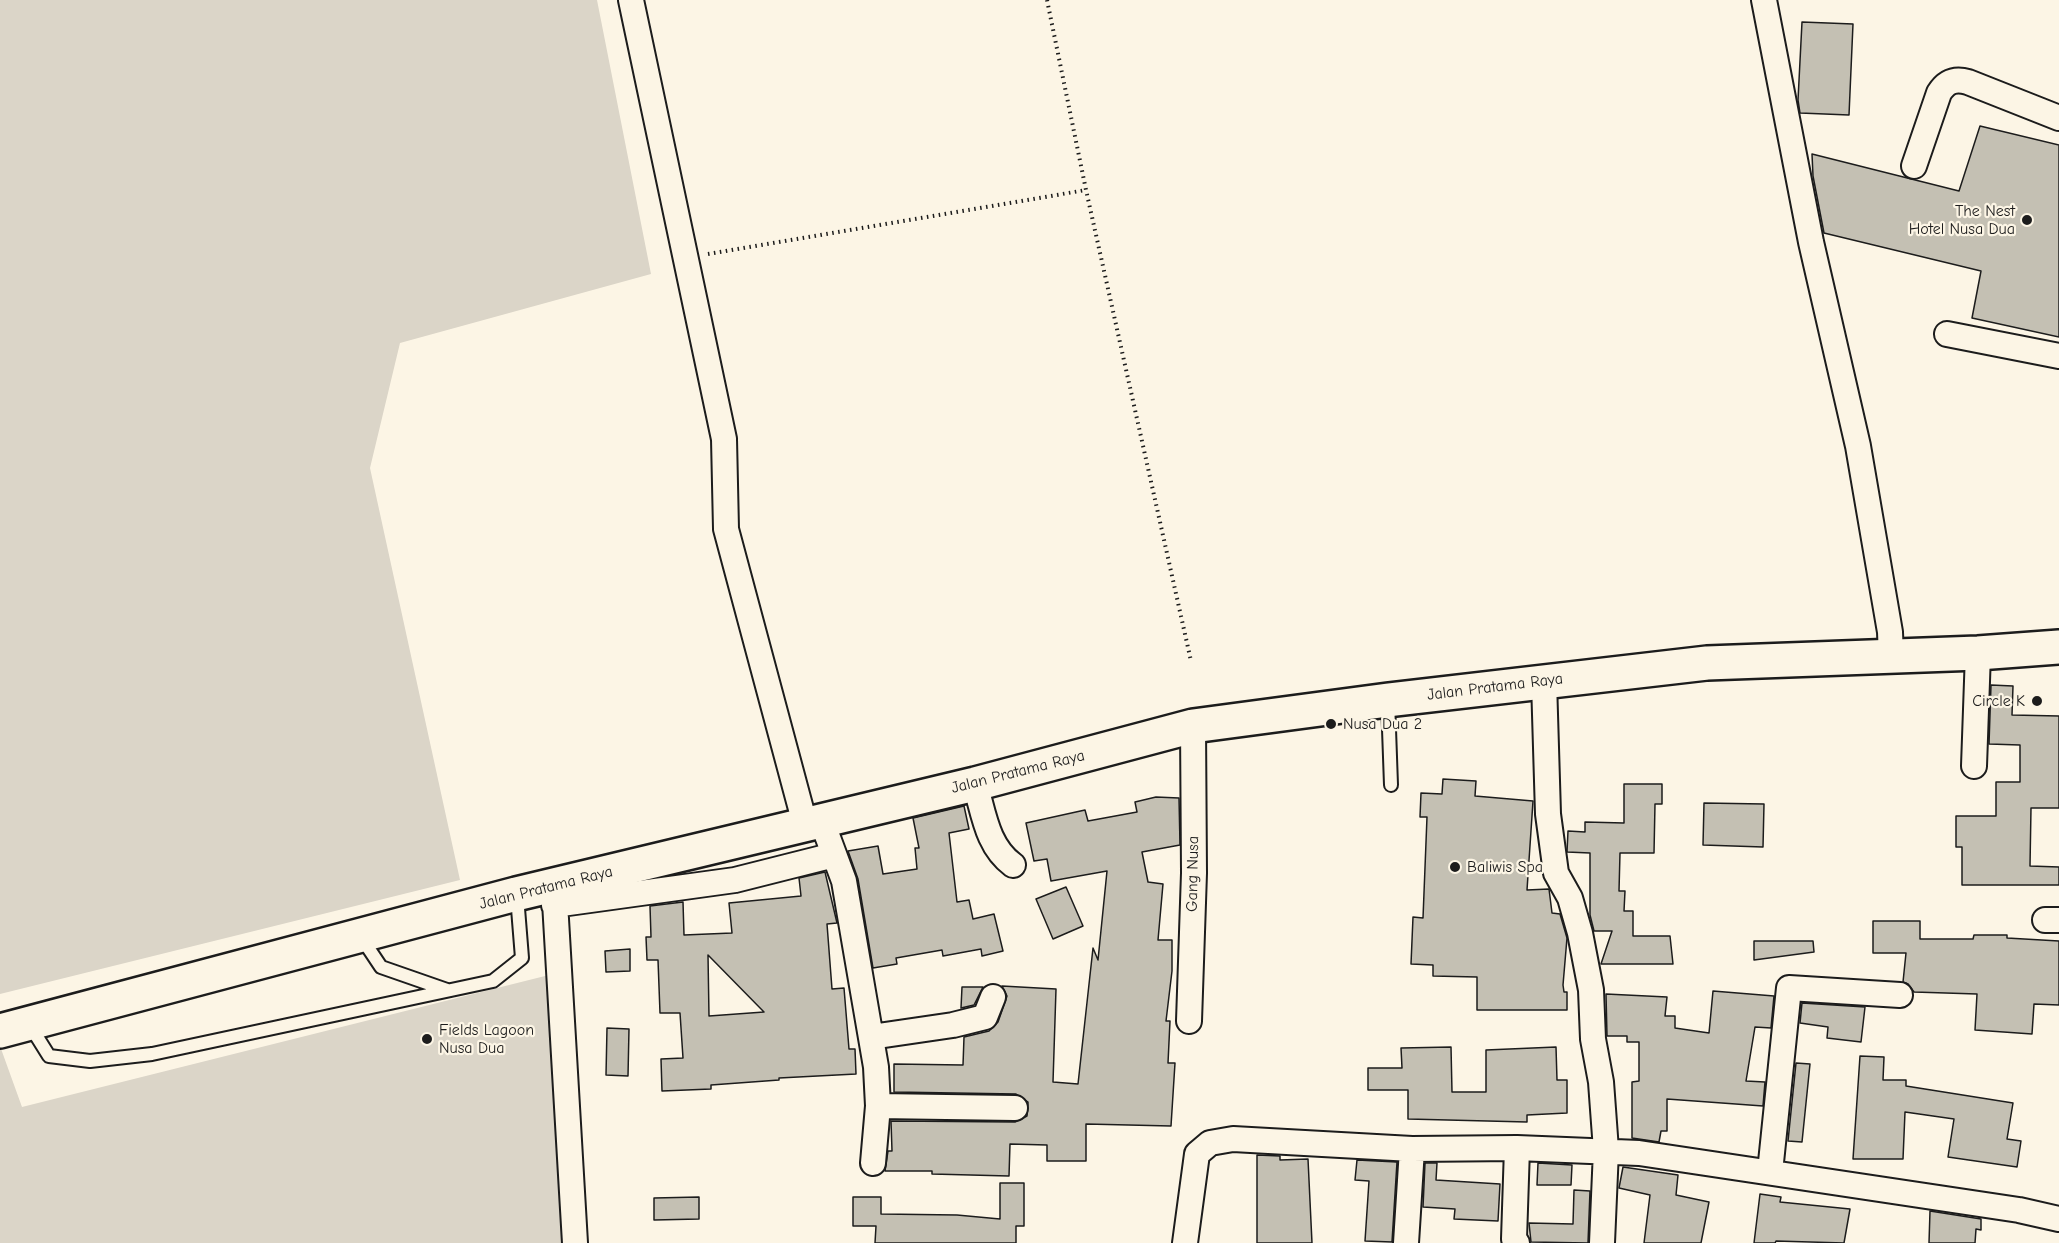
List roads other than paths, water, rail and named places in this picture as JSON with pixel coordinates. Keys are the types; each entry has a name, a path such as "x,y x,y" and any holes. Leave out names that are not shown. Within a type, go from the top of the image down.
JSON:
{"main road":[{"name":"Jalan Pratama Raya","path":"14,1027 516,894 554,895 813,821 975,784 1193,726 1388,700 1707,663 1891,657 2059,647"}],"street":[{"path":"631,0 724,439 726,529 813,821 834,855 844,881 876,1066 878,1106 873,1163"},
{"path":"1764,0 1811,242 1858,446 1890,632 1891,657"},
{"path":"1914,166 1939,93 1944,85 1953,81 1968,82 2059,118"},
{"path":"1947,334 2059,356"},
{"path":"1974,766 1978,653"},
{"path":"1544,681 1548,814 1552,846 1556,873 1570,898 1580,933 1591,990 1593,1039 1601,1082 1606,1150 1602,1243"},
{"name":"Gang Nusa","path":"1189,1021 1194,873 1193,726"},
{"path":"975,784 991,841 998,855 1013,866"},
{"path":"575,1243 554,895 735,880 834,855"},
{"path":"1770,1172 1790,988 1900,995"},
{"path":"871,1037 953,1025 986,1017 993,997"},
{"path":"878,1106 1015,1108"},
{"path":"1185,1243 1197,1154 1210,1143 1233,1139 1412,1149 1606,1150 1770,1172 2019,1210 2059,1219"},
{"path":"1517,1148 1514,1239 1517,1243"},
{"path":"1406,1243 1412,1149"}],"lane":[{"path":"1388,700 1391,785"},
{"path":"14,1027 49,1056 90,1061 152,1054 493,981 522,958 516,894"},
{"path":"360,936 381,967 448,990"}],"place":[{"name":"The Nest Hotel Nusa Dua","path":"2027,220"},
{"name":"Circle K","path":"2037,701"},
{"name":"Nusa Dua 2","path":"1331,724"},
{"name":"Baliwis Spa","path":"1455,867"},
{"name":"Fields Lagoon Nusa Dua","path":"427,1039"}]}
